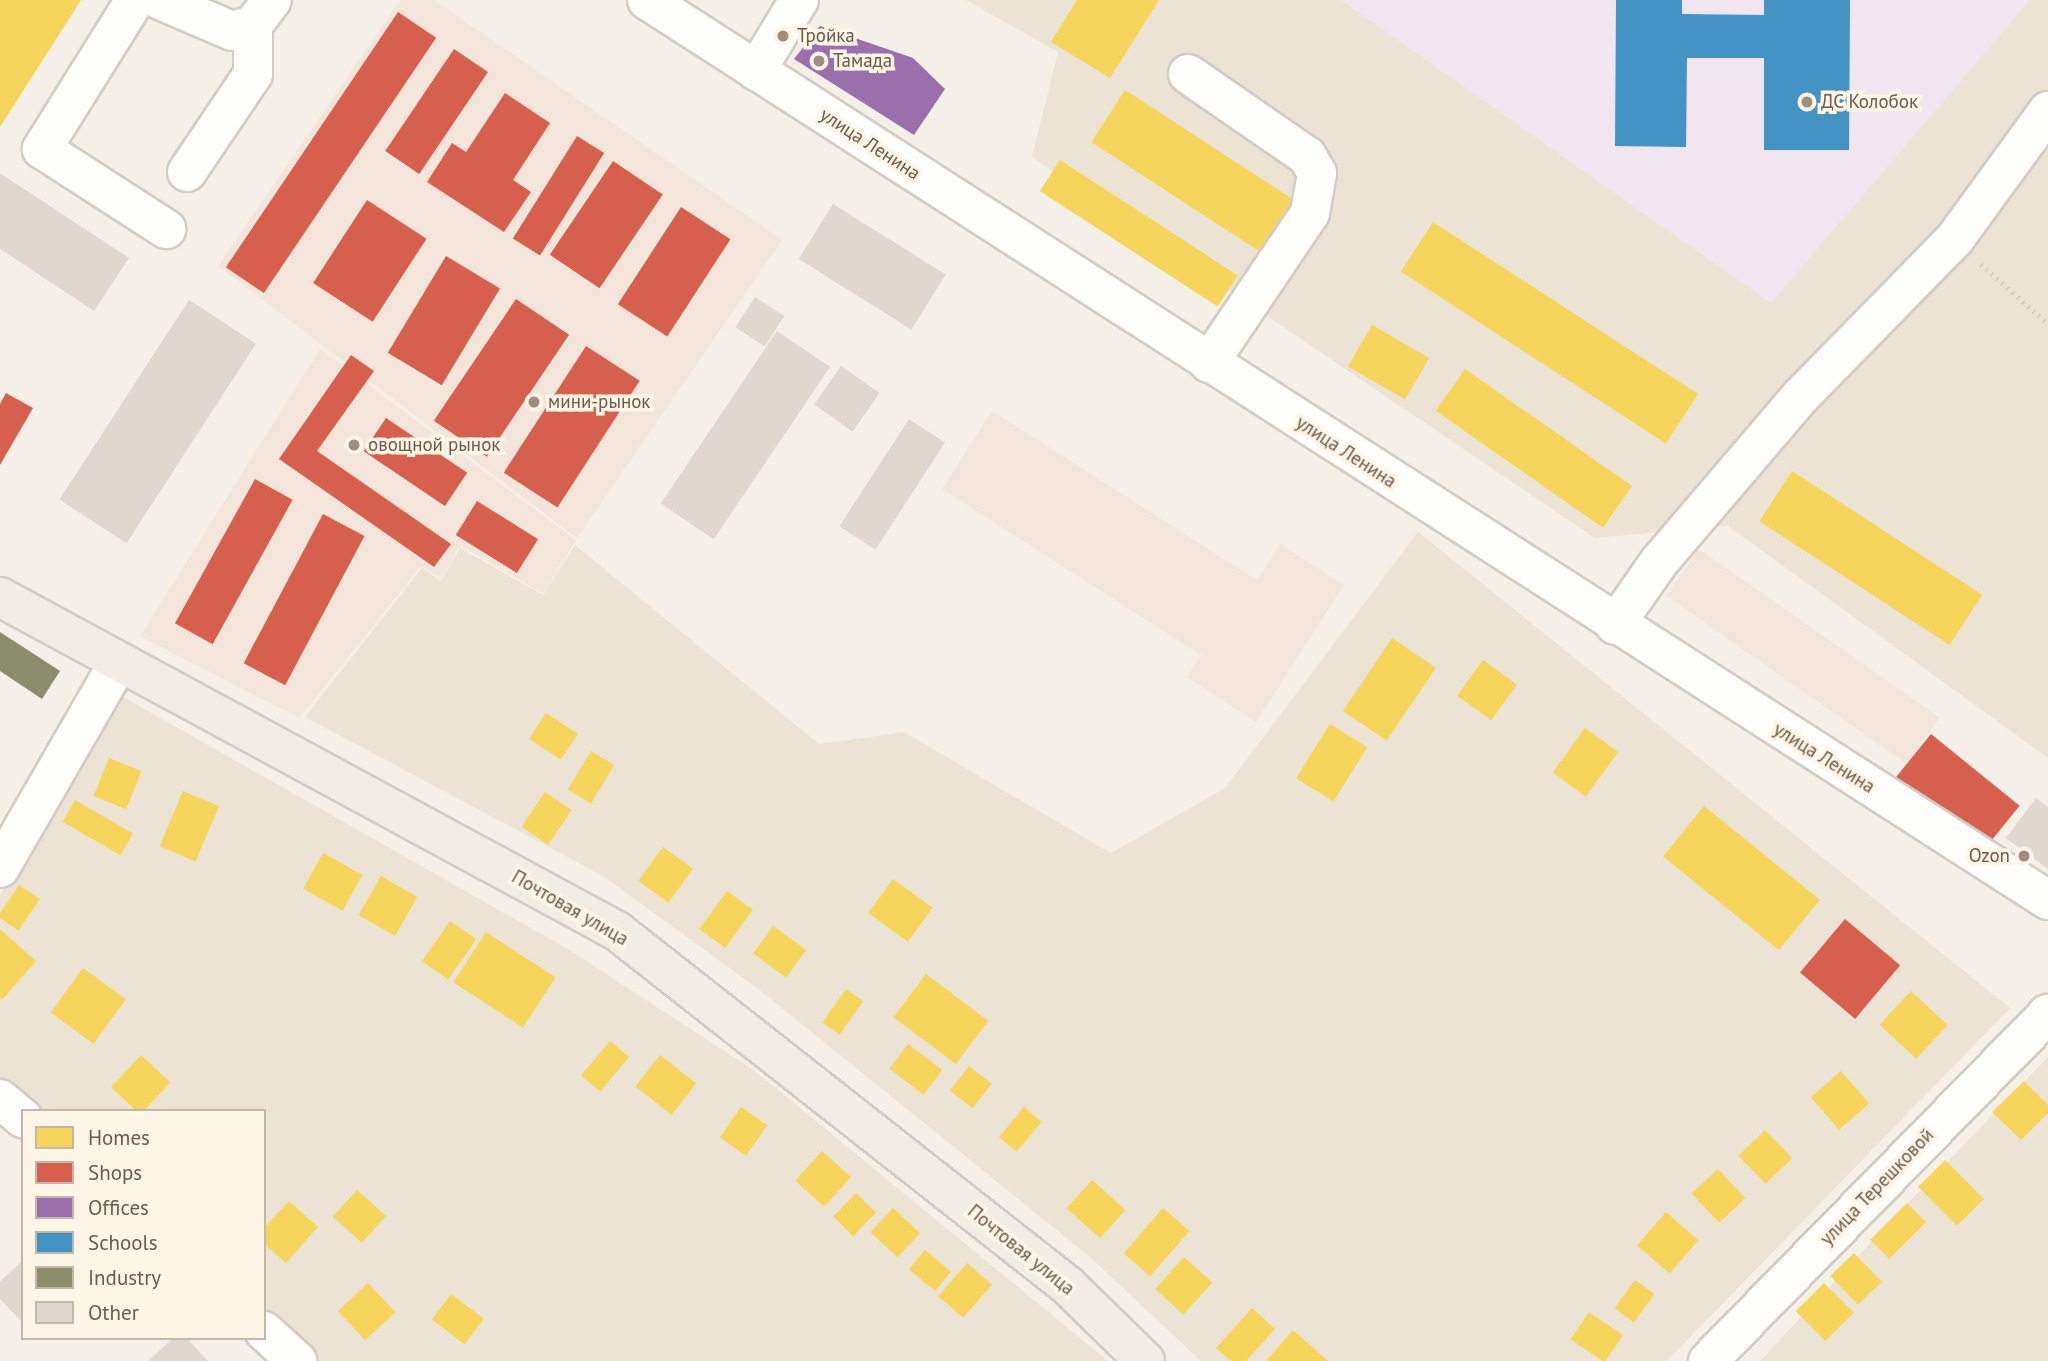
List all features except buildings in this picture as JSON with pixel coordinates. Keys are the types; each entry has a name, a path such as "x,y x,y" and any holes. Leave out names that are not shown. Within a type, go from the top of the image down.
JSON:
{"main road":[{"name":"Почтовая улица","path":"0,597 118,664 617,931 1067,1285 1145,1361"}],"street":[{"path":"135,0 42,149 166,229"},
{"path":"160,0 232,31 262,13"},
{"name":"улица Ленина","path":"647,0 1615,625 2048,900"},
{"path":"756,71 799,0"},
{"path":"187,172 253,74 262,13"},
{"path":"1188,74 1307,156 1317,173 1310,212 1209,363"},
{"path":"1615,625 1660,562 1801,396 1954,240 2048,111"},
{"path":"0,868 118,664"},
{"name":"улица Терешковой","path":"1708,1361 2048,1014"},
{"path":"0,1099 21,1116"},
{"path":"266,1333 298,1361"}],"path":[{"path":"1954,240 2048,324"}],"shaded area":[{"name":"мини-рынок","path":"400,0 434,0 782,240 577,538 218,266"},
{"path":"966,0 2048,0 2048,758 1728,526 1595,538 1032,157 1058,52"},
{"path":"1341,0 2030,0 1771,303"},
{"name":"овощной рынок","path":"320,349 576,540 543,594 460,545 441,579 421,566 299,718 140,636"},
{"path":"992,411 1257,580 1280,544 1344,585 1256,722 1187,677 1201,655 942,489"},
{"path":"1418,532 2010,1008 1667,1361 1201,1361 1090,1257 757,988 603,876 305,717 422,568 441,581 460,548 543,595 575,545 819,744 904,732 1111,853 1225,788"},
{"path":"1699,549 1940,718 1907,764 1666,596"},
{"path":"118,694 568,949 755,1071 1108,1361 315,1361 266,1316 266,1109 36,1109 0,1079 0,895"},
{"path":"2048,1057 2048,1361 1760,1361 1912,1199"}],"place":[{"name":"Тройка","path":"783,36"},
{"name":"Тамада","path":"819,61"},
{"name":"ДС Колобок","path":"1807,102"},
{"name":"мини-рынок","path":"534,402"},
{"name":"овощной рынок","path":"354,445"},
{"name":"Ozon","path":"2024,856"}]}
